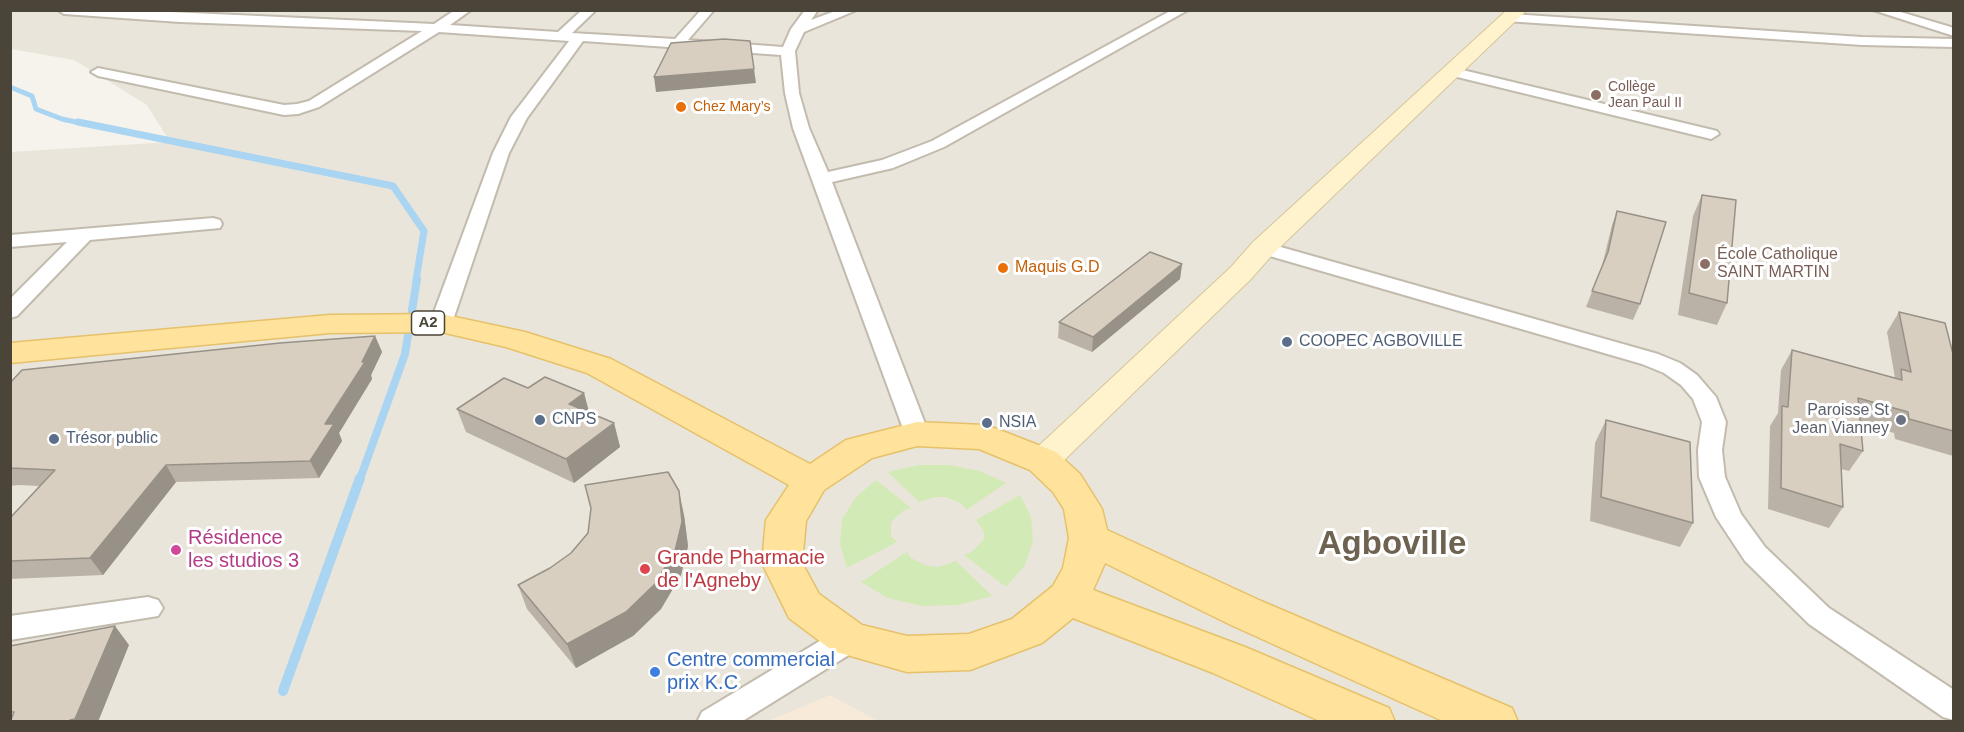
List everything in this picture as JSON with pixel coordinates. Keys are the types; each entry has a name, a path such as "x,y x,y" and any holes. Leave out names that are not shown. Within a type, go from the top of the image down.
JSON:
{"main road":[{"path":"1043,461 1241,273 1263,248 1450,71 1514,14"},
{"name":"A2","path":"10,353 330,324 441,323 514,339 599,366 811,481"},
{"path":"917,434 984,437 1043,461 1067,483 1083,509 1089,538 1084,568 1068,598 1027,631 970,652 907,654 849,639 804,606 783,563 786,520 811,481 859,449 917,434"},
{"path":"1089,538 1246,613 1496,722"},
{"path":"1068,598 1229,660 1372,722"}],"street":[{"path":"64,10 180,18 439,28 788,51"},
{"path":"98,72 284,110 298,109 314,104 465,10"},
{"path":"441,323 501,153 519,117 590,10"},
{"path":"678,44 708,10"},
{"path":"812,10 798,29 788,51 792,93 801,128 917,434"},
{"path":"798,29 851,10"},
{"path":"822,179 887,164 938,144 1182,10"},
{"path":"1880,10 1953,32"},
{"path":"375,13 386,18 395,26"},
{"path":"1514,14 1862,41 1953,43"},
{"path":"1450,71 1711,134"},
{"path":"10,241 213,224"},
{"path":"10,312 85,234"},
{"path":"1263,248 1650,359 1672,368 1689,380 1704,397 1714,422 1710,450 1712,477 1729,517 1755,554 1819,616 1953,707"},
{"path":"10,628 148,608"},
{"path":"712,722 849,639"}],"shaded area":[{"path":"10,11 1953,11 1953,721 11,721 11,152 170,142 147,105 74,60 11,49"},
{"path":"830,695 878,721 768,721"}],"green space":[{"path":"918,465 949,465 980,471 1006,483 966,510 962,504 946,497 936,497 919,502 888,472"},
{"path":"876,480 911,508 903,511 891,522 891,536 897,542 847,568 840,544 842,520 855,498"},
{"path":"1020,495 1031,517 1033,541 1025,565 1006,587 964,555 973,551 984,539 984,532 976,520"},
{"path":"907,552 911,558 927,566 938,567 956,561 992,596 958,605 922,606 888,598 861,582"}],"building":[{"path":"724,39 750,41 754,69 654,77 671,43"},
{"path":"1702,195 1736,200 1727,303 1689,293"},
{"path":"1617,211 1666,222 1640,304 1592,291 1608,252"},
{"path":"1150,252 1182,264 1093,337 1059,322"},
{"path":"1899,312 1945,323 1953,354 1953,431 1909,419 1908,412 1858,398 1863,451 1840,444 1843,507 1781,488 1782,406 1788,407 1792,350 1902,380 1901,369 1911,372"},
{"path":"375,336 362,362 365,362 325,424 334,424 310,461 166,465 90,558 10,561 10,518 55,470 10,468 10,383 22,370 280,343"},
{"path":"545,377 584,393 569,404 614,423 566,459 457,409 504,378 528,388"},
{"path":"1606,420 1690,442 1693,523 1601,497"},
{"path":"668,472 679,491 682,522 675,551 655,584 626,612 567,644 518,585 550,568 571,553 588,533 591,508 585,485"},
{"path":"115,626 75,719 69,722 10,722 14,712 10,712 10,646"}],"waterway":[{"path":"10,87 32,96 36,109 62,119 85,124"},
{"path":"78,122 393,186 424,231 416,280"},
{"path":"360,479 405,354 417,279"},
{"path":"283,691 360,478"}],"place":[{"name":"Collège Jean Paul II","path":"1596,95"},
{"name":"Chez Mary’s","path":"681,107"},
{"name":"École Catholique SAINT MARTIN","path":"1705,264"},
{"name":"Maquis G.D","path":"1003,268"},
{"name":"COOPEC AGBOVILLE","path":"1287,342"},
{"name":"CNPS","path":"540,420"},
{"name":"Paroisse St Jean Vianney","path":"1901,420"},
{"name":"NSIA","path":"987,423"},
{"name":"Trésor public","path":"54,439"},
{"name":"Résidence les studios 3","path":"176,550"},
{"name":"Grande Pharmacie de l'Agneby","path":"645,569"},
{"name":"Centre commercial prix K.C","path":"655,672"}],"district":[{"name":"Agboville","path":"1392,545"}]}
